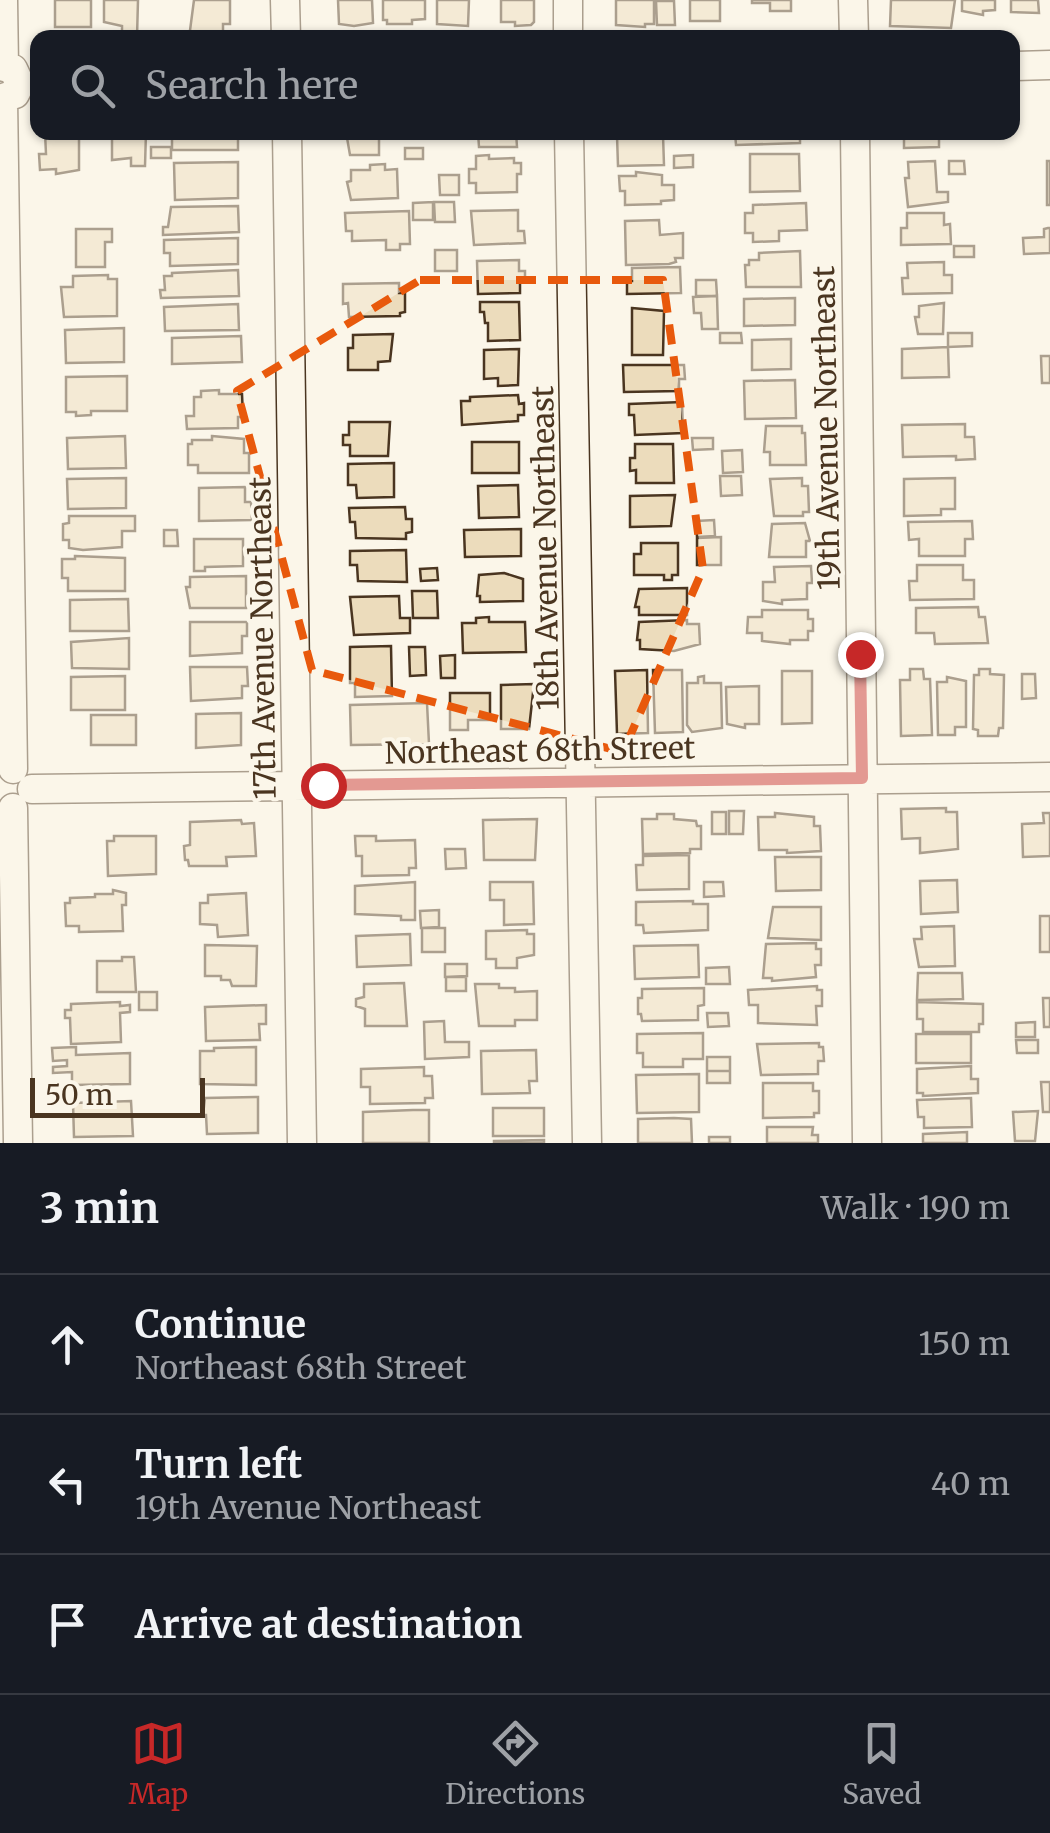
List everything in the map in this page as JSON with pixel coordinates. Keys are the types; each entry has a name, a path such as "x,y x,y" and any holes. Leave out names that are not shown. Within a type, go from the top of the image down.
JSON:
{"street":[{"path":"3,0 11,82 11,788 18,1143"},
{"path":"285,0 286,30"},
{"path":"568,0 568,30"},
{"path":"854,0 854,30"},
{"path":"1020,66 1050,65"},
{"name":"17th Avenue Northeast","path":"287,140 302,1143"},
{"name":"18th Avenue Northeast","path":"570,140 586,1143"},
{"name":"19th Avenue Northeast","path":"855,140 867,1143"},
{"name":"Northeast 68th Street","path":"11,788 1050,777"}],"highlighted area":[{"path":"420,280 663,280 703,569 623,752 312,670 237,391"}],"building":[{"path":"55,0 91,0 91,27 55,27"},
{"path":"104,0 138,0 137,30 122,30 122,26 104,22"},
{"path":"194,0 230,0 230,24 223,24 223,30 190,30"},
{"path":"338,0 372,0 373,23 339,24"},
{"path":"383,0 425,0 425,19 412,20 412,24 387,24 383,20"},
{"path":"437,0 469,0 468,26 437,24"},
{"path":"501,0 534,0 534,22 515,26 515,22 501,22"},
{"path":"616,0 654,0 654,24 616,25"},
{"path":"690,0 720,0 720,21 690,21"},
{"path":"752,0 791,0 791,11 770,11 770,3"},
{"path":"891,0 955,0 951,28 890,26"},
{"path":"962,0 995,0 995,10 983,11 983,15 962,11"},
{"path":"1011,0 1038,0 1039,13 1011,12"},
{"path":"656,1 674,1 675,25 657,25"},
{"path":"45,140 79,140 79,170 56,174 56,169 40,170 39,154 46,154"},
{"path":"112,140 146,140 145,166 131,166 131,158 112,160"},
{"path":"172,140 238,140 238,150 172,150"},
{"path":"347,140 379,140 379,155 350,155"},
{"path":"479,140 517,140 517,147 479,147"},
{"path":"617,140 663,140 664,165 618,166"},
{"path":"736,140 800,140 800,143 736,145"},
{"path":"904,140 939,140 939,147 904,148"},
{"path":"151,147 171,147 171,158 151,158"},
{"path":"405,148 423,148 423,159 405,159"},
{"path":"750,154 799,154 800,191 750,192"},
{"path":"489,155 489,159 514,158 514,163 521,163 517,192 476,193 476,183 469,183 469,169 476,169 476,156"},
{"path":"693,155 693,167 674,168 674,156"},
{"path":"935,161 937,192 948,192 948,202 908,207 908,162"},
{"path":"949,161 964,161 965,174 949,174"},
{"path":"1050,161 1050,205 1047,205"},
{"path":"238,162 238,198 175,200 174,163"},
{"path":"385,164 385,170 397,169 398,198 351,200 347,182 351,181 351,170 370,170 370,165"},
{"path":"636,172 662,175 662,185 674,185 674,200 625,205 619,176 636,176"},
{"path":"439,175 459,175 459,195 440,195"},
{"path":"433,202 433,220 413,220 413,203"},
{"path":"434,202 454,202 455,222 435,222"},
{"path":"806,203 807,230 779,231 779,241 753,242 753,233 745,233 745,213 753,213 753,205"},
{"path":"238,206 239,232 163,235 171,207"},
{"path":"518,210 518,231 524,231 525,243 474,245 471,211"},
{"path":"409,211 410,244 400,244 400,250 386,250 386,240 352,241 352,231 346,231 345,213"},
{"path":"907,213 944,213 944,225 950,224 951,244 901,245 901,228 907,228"},
{"path":"659,220 660,235 683,233 683,258 675,258 676,262 669,264 626,265 625,221"},
{"path":"1050,228 1050,253 1024,254 1023,238 1044,237 1044,229"},
{"path":"76,229 112,229 112,242 105,242 105,267 76,267"},
{"path":"238,238 238,264 170,266 170,253 164,253 164,240"},
{"path":"954,246 974,246 974,257 954,257"},
{"path":"435,250 457,250 457,271 435,271"},
{"path":"800,251 801,287 746,287 745,265 749,265 749,260 759,260 759,253"},
{"path":"519,260 519,271 525,271 520,293 478,294 477,261"},
{"path":"944,262 944,275 952,275 952,293 903,294 902,278 908,278 907,263"},
{"path":"680,267 681,293 627,294 632,268"},
{"path":"238,270 239,296 161,298 164,276 172,273"},
{"path":"108,275 108,279 117,279 117,316 64,317 61,287 73,287 73,276"},
{"path":"696,280 716,280 717,296 696,296"},
{"path":"399,283 399,293 405,293 405,312 400,316 349,317 348,303 343,304 343,284"},
{"path":"717,296 718,329 702,329 701,313 694,313 693,297"},
{"path":"795,298 795,325 744,326 744,299"},
{"path":"480,302 519,302 520,340 488,341 488,323 484,312 480,312"},
{"path":"944,303 943,334 918,334 915,317 919,317 919,306"},
{"path":"238,304 239,330 165,331 164,307"},
{"path":"632,308 664,311 663,355 632,355"},
{"path":"124,328 124,362 66,363 65,330"},
{"path":"720,333 741,333 742,343 720,343"},
{"path":"948,333 972,333 972,346 948,347"},
{"path":"393,334 390,361 378,362 378,370 348,370 348,348 353,348 353,335"},
{"path":"241,336 242,362 172,364 172,338"},
{"path":"791,339 791,369 752,370 752,340"},
{"path":"948,347 949,377 902,378 902,349"},
{"path":"519,349 518,385 498,386 498,378 484,379 484,350"},
{"path":"1041,356 1050,356 1050,383 1042,383"},
{"path":"623,365 684,365 685,379 679,379 679,391 624,392"},
{"path":"127,376 127,411 91,411 91,415 76,416 76,412 66,412 66,377"},
{"path":"795,380 796,418 745,419 744,381"},
{"path":"219,390 219,394 242,394 243,417 238,417 238,428 187,429 186,416 194,416 194,397 201,397 201,391"},
{"path":"518,395 519,404 524,403 524,415 518,415 518,421 462,425 461,401 470,401 470,397"},
{"path":"682,402 683,433 635,435 629,404"},
{"path":"349,422 390,422 388,456 350,456 350,445 343,445 343,435 349,435"},
{"path":"965,424 965,437 974,437 975,459 903,457 902,425"},
{"path":"766,426 802,426 806,465 770,465 770,452 764,452"},
{"path":"125,436 126,468 68,469 67,438"},
{"path":"212,436 244,439 249,473 198,473 198,465 188,465 188,444 192,440 212,440"},
{"path":"692,438 713,438 713,449 693,450"},
{"path":"472,442 519,442 519,473 472,473"},
{"path":"635,444 673,444 674,483 636,483 636,470 630,471"},
{"path":"742,450 743,472 723,473 722,451"},
{"path":"394,463 394,497 357,498 356,485 348,485 348,464"},
{"path":"720,476 741,476 742,495 721,496"},
{"path":"126,478 126,508 68,509 67,479"},
{"path":"802,478 802,486 808,486 809,512 803,512 803,516 774,516 770,479"},
{"path":"955,478 955,509 941,509 941,515 904,516 904,479"},
{"path":"518,485 519,517 479,518 478,486"},
{"path":"245,487 245,502 251,502 252,520 199,521 199,488"},
{"path":"675,495 671,526 630,527 630,496"},
{"path":"405,507 406,519 412,519 412,532 406,533 406,539 356,538 349,508"},
{"path":"69,516 135,516 135,531 122,531 122,547 69,548 69,540 63,540 63,524 69,523"},
{"path":"714,520 715,536 697,537 696,521"},
{"path":"972,521 973,539 965,539 965,556 919,556 919,539 909,540 908,522"},
{"path":"805,523 810,541 806,541 806,557 769,557 772,524"},
{"path":"521,529 521,556 465,557 464,530"},
{"path":"164,530 177,530 178,546 164,546"},
{"path":"721,537 721,565 697,565 697,538"},
{"path":"194,539 243,539 243,566 194,571"},
{"path":"641,543 678,543 678,575 664,580 664,575 634,575 634,554 641,554"},
{"path":"406,550 407,582 358,581 357,565 350,565 350,551"},
{"path":"125,558 125,591 68,591 68,578 62,578 62,559"},
{"path":"917,565 963,565 963,580 974,580 974,599 910,600 909,581 917,581"},
{"path":"811,566 812,583 807,583 807,599 782,600 782,604 763,601 763,582 775,582 774,567"},
{"path":"437,568 438,580 421,581 420,569"},
{"path":"504,573 523,579 523,601 480,602 479,575"},
{"path":"246,576 246,608 190,608 186,587 190,587 190,577"},
{"path":"687,588 687,615 639,615 639,607 635,607 639,589"},
{"path":"412,591 437,591 438,618 413,618"},
{"path":"399,596 400,618 410,618 410,633 354,635 350,597"},
{"path":"128,599 129,631 70,631 70,600"},
{"path":"978,607 979,617 985,617 988,643 935,644 934,633 916,633 916,608"},
{"path":"762,610 808,610 813,631 808,631 808,640 790,640 790,644 762,641 762,633 747,633 748,617 762,617"},
{"path":"489,617 489,622 525,622 526,652 463,653 462,623 476,623 476,618"},
{"path":"687,620 687,624 699,624 700,644 674,651 640,649 639,622"},
{"path":"190,622 247,622 242,653 190,656"},
{"path":"129,638 129,669 72,668 71,642"},
{"path":"391,646 392,696 355,697 355,683 350,683 350,647"},
{"path":"409,647 425,647 426,675 410,676"},
{"path":"455,655 455,678 441,678 440,656"},
{"path":"190,667 247,667 248,686 242,686 242,698 191,701"},
{"path":"910,669 923,669 924,679 930,679 932,735 901,736 900,680 910,680"},
{"path":"979,669 1004,675 1003,728 999,728 998,736 978,736 978,730 973,729 974,675 979,675"},
{"path":"647,670 648,733 617,734 615,671"},
{"path":"653,670 682,670 683,732 655,733"},
{"path":"782,671 812,671 812,723 782,724"},
{"path":"1022,674 1035,674 1036,698 1022,699"},
{"path":"125,676 125,710 71,710 71,677"},
{"path":"704,676 704,683 721,683 722,728 692,732 687,725 687,683 698,683 698,677"},
{"path":"947,677 966,681 966,727 955,727 955,735 938,735 937,682 947,682"},
{"path":"534,684 529,729 501,729 501,685"},
{"path":"759,686 759,724 745,724 745,728 727,724 726,687"},
{"path":"450,693 490,693 490,720 468,720 468,730 450,730"},
{"path":"427,703 429,744 351,745 350,705"},
{"path":"241,713 241,745 196,748 196,714"},
{"path":"91,715 136,715 136,745 91,745"},
{"path":"946,808 946,812 957,812 958,849 920,853 920,838 902,839 901,809"},
{"path":"729,811 744,811 743,834 729,834"},
{"path":"712,812 726,812 726,834 712,834"},
{"path":"775,813 814,817 814,826 820,826 821,851 759,850 758,817 775,817"},
{"path":"1043,813 1050,813 1050,856 1023,857 1022,824 1044,823"},
{"path":"657,814 674,814 674,819 696,821 701,826 701,849 690,849 690,853 643,854 642,819 657,819"},
{"path":"537,819 535,860 484,860 483,820"},
{"path":"241,820 242,824 254,823 256,856 226,857 227,866 189,866 184,846 190,845 190,822"},
{"path":"114,836 156,836 156,874 108,876 107,841 114,841"},
{"path":"355,836 376,836 376,841 415,840 416,868 409,868 409,875 362,876 362,856 356,856"},
{"path":"445,849 465,849 466,868 446,869"},
{"path":"689,855 689,889 637,890 636,865 643,865 643,856"},
{"path":"775,857 821,857 821,890 776,891"},
{"path":"957,880 958,912 921,914 920,881"},
{"path":"415,882 415,920 355,914 355,886"},
{"path":"490,882 533,882 534,924 504,925 504,900 490,900"},
{"path":"704,882 723,882 724,896 704,897"},
{"path":"113,890 126,893 126,905 122,905 123,931 79,932 79,926 66,926 65,903 70,903 70,898 113,894"},
{"path":"246,893 248,935 218,937 217,925 200,924 200,903 208,903 208,895"},
{"path":"636,902 708,904 708,930 644,933 643,925 636,925"},
{"path":"773,907 821,907 821,940 768,938"},
{"path":"439,910 439,927 421,928 420,911"},
{"path":"1040,916 1050,916 1050,952 1040,952"},
{"path":"954,926 955,966 919,967 914,939 922,939 921,927"},
{"path":"422,928 445,928 445,952 422,952"},
{"path":"527,930 527,934 534,934 534,955 517,958 517,968 496,968 496,959 486,959 486,931"},
{"path":"410,934 411,965 357,967 356,936"},
{"path":"816,943 816,949 821,949 821,965 815,965 816,977 772,981 763,978 766,944"},
{"path":"205,945 257,946 256,986 232,986 230,980 221,980 221,976 205,976"},
{"path":"698,945 699,977 635,979 634,946"},
{"path":"122,957 134,957 136,992 97,992 97,961 122,961"},
{"path":"445,964 467,964 467,976 445,977"},
{"path":"729,967 730,984 706,984 706,968"},
{"path":"918,973 962,973 963,999 917,1000"},
{"path":"446,977 466,977 466,991 446,991"},
{"path":"404,983 407,1026 365,1026 365,1009 356,1006 356,999 364,997 364,984"},
{"path":"475,984 499,984 499,988 515,988 515,992 537,991 537,1020 515,1020 515,1026 479,1026"},
{"path":"817,986 817,990 822,990 822,1006 816,1006 817,1025 758,1023 758,1005 749,1005 748,990"},
{"path":"704,988 704,1005 698,1006 698,1020 642,1021 638,1014 642,989"},
{"path":"139,992 157,992 157,1010 139,1010"},
{"path":"1043,998 1050,998 1050,1027 1044,1027"},
{"path":"120,1002 120,1006 130,1005 130,1012 120,1013 121,1042 71,1044 70,1018 65,1018 65,1010 71,1010 71,1004"},
{"path":"917,1002 983,1004 983,1024 979,1024 979,1032 923,1032 923,1019 917,1019"},
{"path":"266,1005 266,1024 259,1024 260,1040 206,1041 205,1007"},
{"path":"707,1013 728,1013 729,1026 708,1027"},
{"path":"444,1021 445,1042 469,1042 469,1057 425,1059 424,1022"},
{"path":"1035,1022 1035,1037 1016,1037 1016,1023"},
{"path":"703,1033 703,1059 683,1059 683,1067 643,1067 643,1053 637,1053 637,1034"},
{"path":"916,1034 971,1034 971,1063 916,1063"},
{"path":"1016,1040 1038,1040 1038,1053 1017,1053"},
{"path":"819,1043 824,1061 818,1061 818,1074 761,1075 757,1044"},
{"path":"76,1047 76,1055 130,1053 130,1084 72,1085 72,1072 53,1073 53,1067 67,1066 67,1060 53,1061 52,1048"},
{"path":"256,1047 256,1085 200,1084 200,1051"},
{"path":"536,1050 537,1081 529,1081 530,1093 482,1094 481,1051"},
{"path":"707,1057 730,1057 730,1071 707,1071"},
{"path":"971,1066 971,1079 978,1079 978,1093 917,1093 917,1069"},
{"path":"424,1067 424,1076 432,1076 433,1098 425,1098 425,1103 370,1104 370,1087 361,1087 361,1069"},
{"path":"707,1071 730,1071 730,1083 707,1083"},
{"path":"699,1074 699,1112 637,1113 636,1075"},
{"path":"1041,1082 1050,1082 1050,1112 1043,1112"},
{"path":"763,1083 813,1083 813,1091 819,1091 819,1113 814,1113 814,1117 763,1118"},
{"path":"258,1097 258,1133 207,1134 205,1098"},
{"path":"971,1098 972,1127 924,1128 924,1117 918,1117 917,1100"},
{"path":"131,1101 133,1136 74,1137 73,1103"},
{"path":"493,1108 544,1108 544,1136 493,1136"},
{"path":"429,1110 429,1143 363,1143 363,1112"},
{"path":"1038,1111 1035,1141 1015,1141 1013,1112"},
{"path":"638,1119 691,1119 692,1143 638,1143"},
{"path":"767,1127 813,1127 812,1135 818,1135 818,1143 767,1143"},
{"path":"967,1132 967,1143 923,1143 923,1134"},
{"path":"709,1137 730,1137 730,1143 709,1143"},
{"path":"494,1141 544,1143 494,1143"}],"route":[{"path":"323,785 862,778 860,654"}]}
